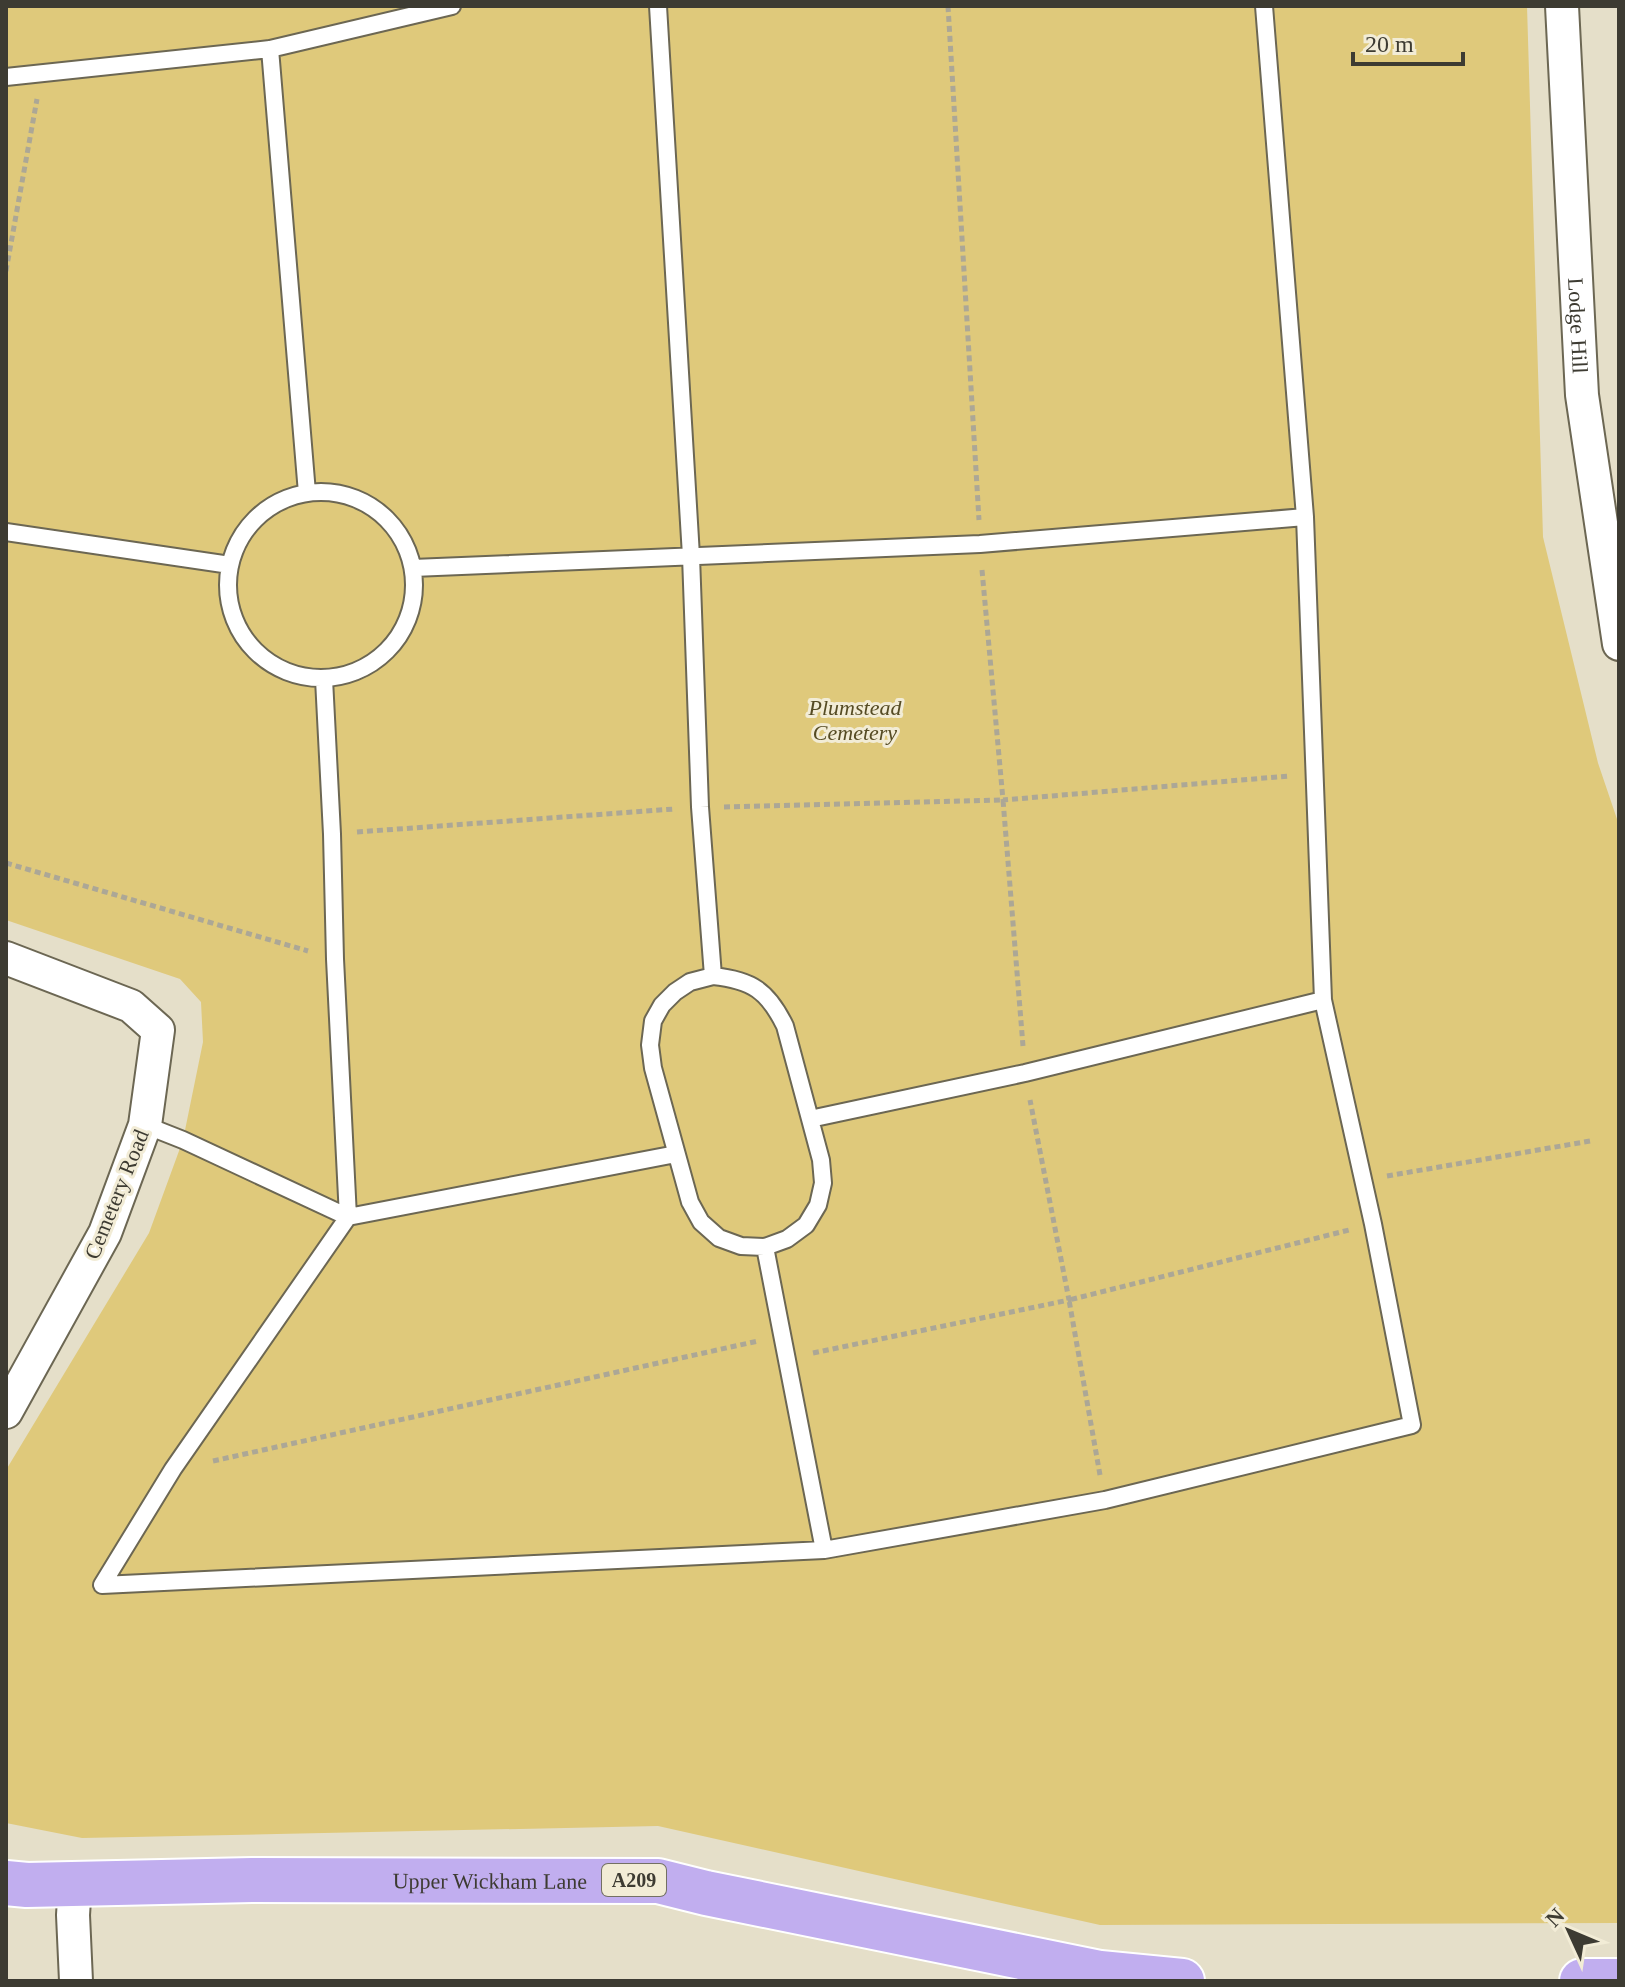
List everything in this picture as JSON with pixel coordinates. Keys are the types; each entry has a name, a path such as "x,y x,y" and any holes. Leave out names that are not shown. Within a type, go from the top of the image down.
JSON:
{"main road":[{"name":"Upper Wickham Lane","path":"75,1884 252,1880 658,1881 1100,1977 1182,1981"},
{"name":"A209","path":"6,1883 75,1884"},
{"path":"1582,1981 1619,1981"}],"street":[{"name":"Lodge Hill","path":"1562,6 1582,395 1619,644"},
{"name":"Cemetery Road","path":"6,958 131,1006 158,1030 145,1125 105,1233 6,1412"},
{"path":"75,1884 76,1981"}],"lane":[{"path":"6,77 270,49 452,6"},
{"path":"658,6 691,556 700,807 713,976"},
{"path":"324,679 348,1217 173,1469 102,1585 824,1550 1105,1500 1412,1425 1373,1224 1323,1000 1305,517 1264,6"},
{"path":"270,49 307,493"},
{"path":"335,492 363,501 387,518 404,541 413,568 413,601 402,631 382,655 355,672 324,679 296,675 270,663 249,645 235,621 228,593 230,565 240,539 257,517 281,501 307,493 335,492"},
{"path":"413,568 980,544 1305,517"},
{"path":"6,532 230,565"},
{"path":"713,976 737,978 748,983 775,1005 785,1026 821,1160 823,1183 818,1205 806,1225 787,1239 765,1247 741,1246 719,1238 701,1222 690,1202 653,1068 650,1045 653,1021 662,1005 690,982 713,976"},
{"path":"810,1119 1025,1073 1323,1000"},
{"path":"145,1125 348,1217 676,1154"},
{"path":"765,1247 824,1550"}],"path":[{"path":"948,6 980,544 1025,1073 1105,1500"},
{"path":"6,271 41,73"},
{"path":"332,834 700,807 1003,800 1314,774"},
{"path":"6,863 335,959"},
{"path":"1362,1181 1590,1141"},
{"path":"788,1358 1069,1300 1373,1224"},
{"path":"173,1469 783,1335"}],"green space":[{"name":"Plumstead Cemetery","path":"6,6 1527,6 1543,537 1598,763 1619,825 1619,1923 1100,1925 658,1826 82,1838 6,1823 6,1470 149,1233 183,1140 203,1042 201,1002 180,979 6,920"}]}
